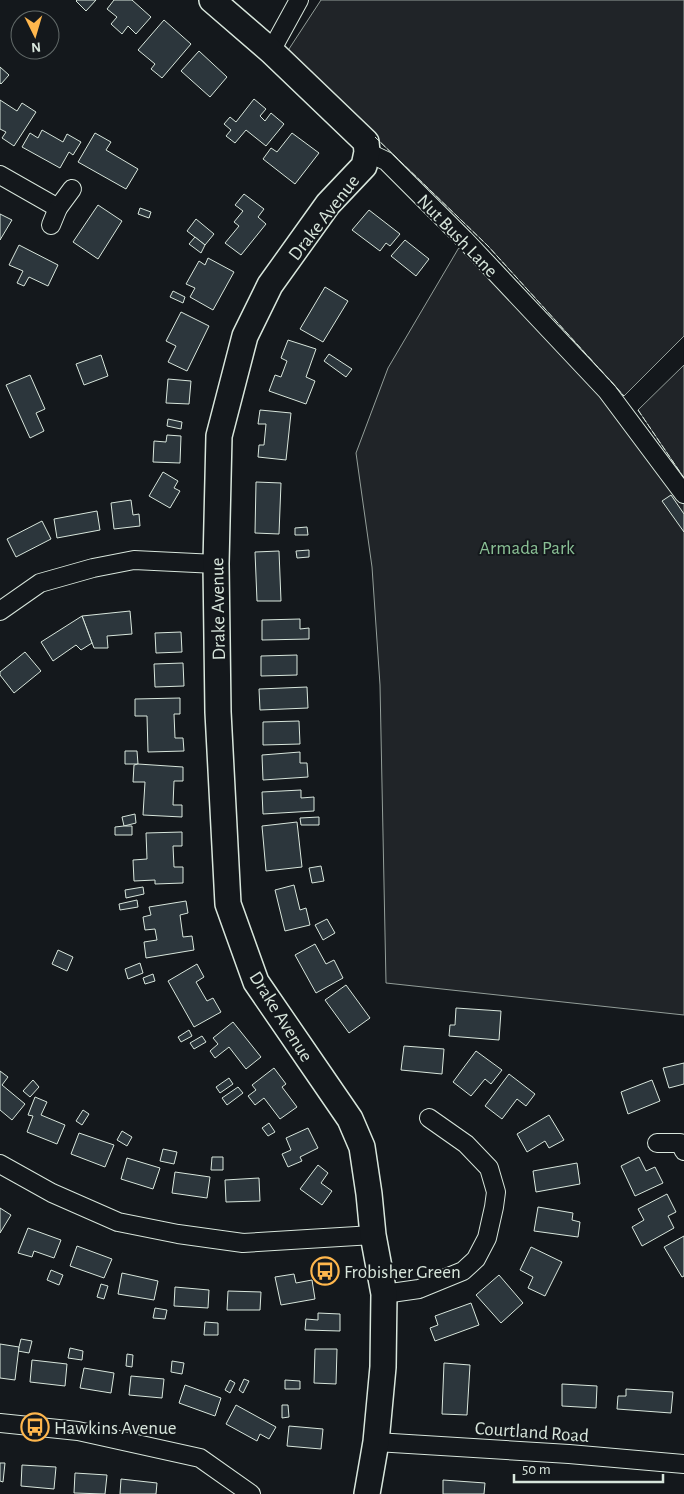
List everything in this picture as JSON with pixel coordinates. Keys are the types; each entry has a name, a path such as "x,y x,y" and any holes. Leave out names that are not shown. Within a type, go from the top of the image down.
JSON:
{"street":[{"name":"Nut Bush Lane","path":"212,0 271,51 366,142 368,152 386,161 444,219 606,391 684,494"},
{"path":"271,51 299,0"},
{"name":"Drake Avenue","path":"367,1494 376,1442 384,1367 384,1294 373,1235 362,1147 350,1118 256,982 228,904 218,712 216,564 219,436 245,336 270,285 328,204 364,166 368,152"},
{"path":"0,175 58,208"},
{"path":"50,225 58,208 72,189"},
{"path":"0,611 40,583 94,568 134,560 216,564"},
{"path":"384,1294 419,1289 463,1271 476,1259 487,1238 496,1192 489,1168 466,1144 429,1118"},
{"path":"657,1143 683,1144"},
{"path":"0,1164 52,1193 118,1222 178,1234 243,1243 373,1235"},
{"path":"0,1423 78,1431 200,1458 251,1494"},
{"name":"Courtland Road","path":"376,1442 569,1454 684,1464"}],"green space":[{"path":"321,0 684,0 684,336 624,396 488,246 287,52"},
{"name":"Armada Park","path":"464,239 607,391 684,494 684,1015 386,983 380,685 372,567 356,453 388,368"},
{"path":"684,365 684,478 638,410"}],"building":[{"path":"77,0 96,0 86,11"},
{"path":"114,0 132,0 151,17 136,34 128,26 122,34 111,24 117,17 107,9"},
{"path":"164,20 191,44 162,78 151,69 155,64 138,50"},
{"path":"199,51 227,77 210,97 181,71"},
{"path":"0,67 9,75 1,84 0,83"},
{"path":"254,99 266,109 260,116 265,121 271,113 284,124 266,146 246,130 235,143 226,136 231,130 224,124 230,117 236,122"},
{"path":"0,100 17,111 22,103 36,112 14,146 2,138 6,132 0,129"},
{"path":"42,130 63,142 67,134 81,142 73,155 69,152 60,168 22,147 30,133 38,138"},
{"path":"95,133 111,142 106,150 138,169 126,189 78,162"},
{"path":"292,133 319,153 295,184 263,159 271,148 277,152"},
{"path":"244,194 264,209 258,217 266,224 241,255 225,243 239,226 234,222 243,211 235,205"},
{"path":"98,205 122,221 98,259 73,242"},
{"path":"140,208 151,212 149,218 138,214"},
{"path":"369,210 400,234 390,246 386,243 380,251 352,230"},
{"path":"0,214 12,220 0,240"},
{"path":"196,219 214,234 205,245 187,231"},
{"path":"195,237 205,245 201,253 189,244"},
{"path":"405,240 429,259 416,276 391,256"},
{"path":"19,245 58,265 48,286 29,277 24,286 17,283 23,271 9,265"},
{"path":"208,258 234,272 213,310 190,297 195,288 186,284 199,261 205,265"},
{"path":"325,287 348,301 323,342 300,329"},
{"path":"173,291 185,297 183,303 170,297"},
{"path":"181,312 209,326 187,371 168,362 176,346 166,341"},
{"path":"288,340 316,349 306,377 315,381 306,404 269,391 275,375 281,377 287,361 281,358"},
{"path":"329,354 352,369 346,377 324,361"},
{"path":"101,355 108,376 84,385 76,364"},
{"path":"30,375 45,409 36,413 44,431 30,438 6,385"},
{"path":"168,379 191,381 189,404 166,403"},
{"path":"260,410 291,413 286,460 258,457 259,445 264,445 266,424 258,424"},
{"path":"168,419 182,422 181,429 167,426"},
{"path":"167,435 181,436 180,463 153,462 154,441 166,442"},
{"path":"163,472 178,481 174,488 180,491 170,508 149,496"},
{"path":"256,482 281,483 279,534 255,533"},
{"path":"671,495 684,514 684,532 662,501"},
{"path":"131,500 133,515 139,514 140,526 114,529 111,503"},
{"path":"97,511 100,530 57,538 54,519"},
{"path":"42,521 51,539 16,557 7,539"},
{"path":"307,527 308,535 295,535 295,528"},
{"path":"309,550 309,557 297,558 296,551"},
{"path":"279,551 281,601 257,601 255,552"},
{"path":"130,611 132,634 107,636 108,648 94,648 82,616"},
{"path":"82,616 92,643 81,650 76,645 53,661 41,642"},
{"path":"300,619 300,629 309,628 309,639 262,640 262,620"},
{"path":"181,632 182,652 156,653 155,633"},
{"path":"25,652 41,671 14,693 0,675 0,672"},
{"path":"297,655 297,675 261,676 261,656"},
{"path":"183,663 184,686 155,687 154,664"},
{"path":"307,687 308,708 260,710 259,689"},
{"path":"180,698 180,714 174,714 175,738 183,738 184,751 148,752 147,716 135,716 135,699"},
{"path":"299,721 300,744 263,745 263,722"},
{"path":"125,751 137,751 138,764 125,764"},
{"path":"300,752 300,763 307,763 308,777 263,780 262,755"},
{"path":"134,765 183,767 183,781 174,781 173,805 182,805 182,817 143,815 145,782 133,782"},
{"path":"301,790 301,798 314,797 314,811 263,814 262,792"},
{"path":"135,814 136,823 124,826 122,817"},
{"path":"319,817 319,825 301,825 300,818"},
{"path":"297,822 302,867 266,871 262,826"},
{"path":"132,826 132,835 115,835 115,827"},
{"path":"182,832 182,846 173,846 174,867 183,867 183,883 155,884 155,880 134,881 133,860 147,859 146,833"},
{"path":"321,866 324,881 312,883 309,868"},
{"path":"294,885 300,910 306,908 310,925 285,931 275,890"},
{"path":"143,887 144,894 126,898 125,890"},
{"path":"137,900 138,907 120,910 119,904"},
{"path":"186,901 188,913 180,915 183,937 192,936 194,950 146,958 144,942 157,940 155,929 145,930 143,917 151,915 149,907"},
{"path":"327,919 335,933 323,940 315,925"},
{"path":"315,944 326,964 334,960 343,978 316,993 295,955"},
{"path":"58,950 73,957 67,971 52,964"},
{"path":"140,963 143,973 128,979 125,969"},
{"path":"197,964 204,977 196,982 207,1001 213,998 221,1012 194,1027 168,981"},
{"path":"153,974 155,981 145,984 143,978"},
{"path":"346,985 370,1018 349,1033 325,1000"},
{"path":"456,1008 501,1011 499,1040 449,1036 450,1025 455,1025"},
{"path":"233,1022 261,1057 246,1069 229,1047 215,1058 210,1051 218,1044 213,1038"},
{"path":"189,1030 192,1036 181,1042 178,1037"},
{"path":"202,1036 206,1042 194,1049 190,1043"},
{"path":"404,1046 444,1049 442,1074 401,1070"},
{"path":"476,1051 502,1070 491,1084 485,1079 471,1096 453,1082"},
{"path":"684,1063 684,1084 669,1088 663,1068"},
{"path":"274,1068 286,1084 282,1087 297,1107 280,1119 264,1098 255,1105 248,1096 256,1090 252,1085"},
{"path":"0,1071 8,1077 2,1085 25,1104 12,1120 0,1110"},
{"path":"509,1074 535,1094 526,1106 517,1099 502,1119 485,1106"},
{"path":"229,1078 233,1084 220,1093 216,1087"},
{"path":"33,1080 39,1087 30,1097 23,1091"},
{"path":"652,1080 660,1101 628,1114 621,1092"},
{"path":"238,1087 243,1093 227,1105 222,1098"},
{"path":"35,1097 47,1102 41,1115 65,1125 57,1144 27,1132 33,1116 28,1115"},
{"path":"83,1110 89,1114 82,1125 76,1121"},
{"path":"549,1115 564,1140 549,1148 545,1141 527,1152 517,1134"},
{"path":"269,1123 275,1132 268,1136 262,1128"},
{"path":"308,1128 318,1148 300,1157 302,1161 288,1167 282,1154 291,1150 286,1138"},
{"path":"122,1131 132,1137 127,1146 117,1140"},
{"path":"79,1133 114,1145 105,1167 71,1154"},
{"path":"163,1149 177,1152 174,1164 160,1161"},
{"path":"212,1157 223,1157 223,1170 211,1170"},
{"path":"639,1157 646,1171 655,1167 663,1183 635,1196 621,1166"},
{"path":"127,1158 160,1168 153,1189 121,1179"},
{"path":"577,1163 580,1184 536,1192 533,1171"},
{"path":"318,1165 328,1173 321,1183 332,1191 322,1205 300,1189"},
{"path":"175,1172 210,1177 207,1198 172,1193"},
{"path":"259,1178 260,1201 226,1202 225,1180"},
{"path":"667,1194 676,1212 668,1216 674,1228 642,1246 632,1227 644,1220 638,1209"},
{"path":"538,1207 573,1213 572,1220 580,1222 578,1237 534,1231"},
{"path":"0,1208 11,1215 0,1233"},
{"path":"28,1228 61,1240 54,1258 34,1251 32,1257 18,1253"},
{"path":"684,1236 684,1276 682,1277 664,1247"},
{"path":"77,1246 112,1259 104,1278 70,1266"},
{"path":"531,1247 562,1262 545,1296 528,1288 533,1277 520,1270"},
{"path":"51,1270 63,1275 59,1285 47,1280"},
{"path":"122,1273 158,1281 154,1300 118,1294"},
{"path":"294,1274 296,1283 312,1280 315,1299 281,1305 275,1277"},
{"path":"499,1275 523,1303 501,1323 476,1295"},
{"path":"101,1284 108,1286 104,1299 97,1297"},
{"path":"175,1287 209,1290 208,1308 174,1306"},
{"path":"228,1291 261,1292 260,1310 227,1310"},
{"path":"471,1303 479,1325 435,1341 430,1328 438,1325 435,1316"},
{"path":"155,1308 167,1310 165,1319 153,1318"},
{"path":"318,1313 340,1314 340,1331 305,1330 306,1319 318,1320"},
{"path":"205,1322 218,1323 218,1335 204,1335"},
{"path":"21,1339 32,1341 29,1353 18,1351"},
{"path":"0,1344 19,1347 15,1380 0,1378"},
{"path":"70,1348 83,1351 82,1360 68,1358"},
{"path":"315,1349 337,1349 336,1384 314,1383"},
{"path":"127,1354 133,1355 132,1367 126,1366"},
{"path":"32,1360 67,1364 65,1386 30,1382"},
{"path":"172,1361 184,1363 182,1374 171,1372"},
{"path":"444,1363 470,1365 467,1415 442,1414"},
{"path":"84,1368 114,1373 111,1393 80,1388"},
{"path":"131,1376 164,1379 162,1398 129,1395"},
{"path":"244,1379 249,1381 243,1393 239,1390"},
{"path":"230,1380 235,1383 230,1393 225,1390"},
{"path":"285,1380 300,1381 300,1389 285,1389"},
{"path":"562,1384 597,1386 596,1408 562,1406"},
{"path":"185,1385 221,1398 215,1416 179,1403"},
{"path":"626,1389 673,1392 671,1413 617,1409 618,1396 626,1396"},
{"path":"236,1405 276,1427 269,1439 260,1434 257,1441 226,1424"},
{"path":"282,1405 288,1405 289,1417 282,1418"},
{"path":"289,1426 323,1429 321,1449 287,1446"},
{"path":"0,1463 5,1463 3,1482 0,1481"},
{"path":"22,1465 56,1467 54,1489 21,1486"},
{"path":"75,1473 107,1475 105,1494 74,1493"},
{"path":"121,1479 157,1483 156,1494 120,1494"},
{"path":"443,1480 485,1483 484,1494 443,1494"}],"fence":[{"path":"375,137 488,246 624,396"},
{"path":"638,410 684,478"}],"place":[{"name":"Frobisher Green","path":"325,1271"},
{"name":"Hawkins Avenue","path":"35,1427"}]}
